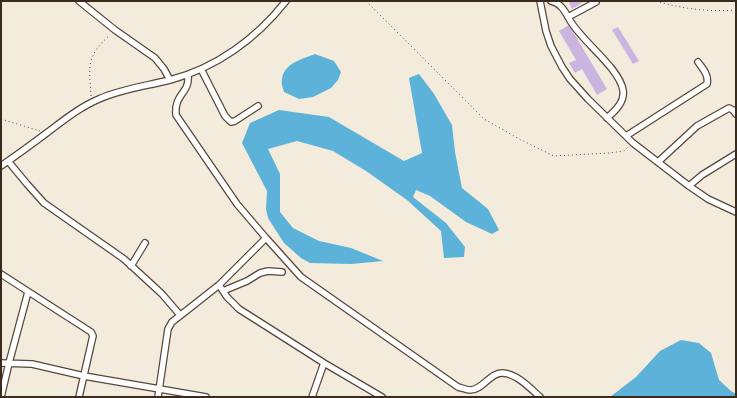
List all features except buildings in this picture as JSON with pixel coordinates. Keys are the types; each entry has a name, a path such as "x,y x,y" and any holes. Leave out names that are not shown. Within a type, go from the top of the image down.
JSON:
{"street":[{"path":"80,1 115,30 155,58 164,69 170,80"},
{"path":"1,166 69,117 92,103 112,95 188,75 222,58 257,33 286,1"},
{"path":"541,1 546,31 551,46 570,79 633,143 708,199 736,212"},
{"path":"551,1 561,5 580,35 612,70 618,79 623,90 623,97 621,104 608,118"},
{"path":"568,17 596,2"},
{"path":"626,136 707,84 708,79 706,74 698,62"},
{"path":"201,69 225,116 231,122 258,106"},
{"path":"188,75 188,86 175,106 176,115 237,204 301,277 458,387 470,390 477,388 495,375 502,372 510,374 521,381 540,397"},
{"path":"658,162 697,126 729,108 736,114"},
{"path":"689,186 702,175 736,154"},
{"path":"8,161 44,203 124,259 162,294 180,315"},
{"path":"158,397 168,329 172,322 219,285 266,238"},
{"path":"131,266 145,243"},
{"path":"223,291 247,281 260,273 268,271 282,272"},
{"path":"1,274 90,332 93,336 79,397"},
{"path":"219,285 232,303 239,309 324,363 382,397"},
{"path":"1,397 28,292"},
{"path":"1,363 32,364 84,376 206,397"},
{"path":"312,397 324,363"}],"path":[{"path":"366,1 484,119 521,140 554,156 610,153 624,150 633,143"},
{"path":"656,1 698,10 736,10"},
{"path":"92,103 90,71 92,56 99,44 115,30"},
{"path":"1,119 46,133"}],"water":[{"path":"315,54 334,61 341,72 338,80 331,88 313,97 299,99 284,92 282,81 283,74 286,69 294,62"},
{"path":"419,74 434,94 452,125 455,152 462,188 488,209 499,230 492,234 466,222 430,196 416,190 413,197 446,223 465,247 464,257 444,258 441,231 407,200 366,171 333,151 297,141 268,149 280,174 280,212 293,228 319,241 351,248 383,261 351,264 310,263 301,258 284,243 268,218 266,209 267,191 242,143 250,123 279,110 329,117 404,161 422,153 409,78"},
{"path":"681,340 699,343 711,353 719,380 736,394 736,397 610,397 636,377 660,351"}]}
